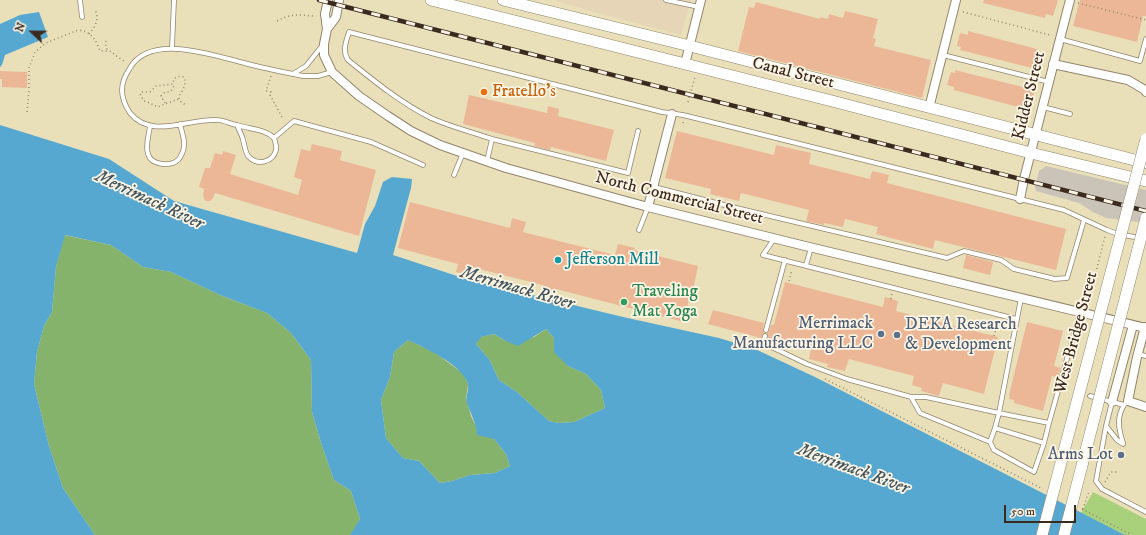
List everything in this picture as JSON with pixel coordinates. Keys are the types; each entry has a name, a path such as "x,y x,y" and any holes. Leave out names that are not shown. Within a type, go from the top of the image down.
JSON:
{"street":[{"name":"North Commercial Street","path":"328,0 325,14 327,29 324,44 324,55 332,72 358,96 411,131 440,145 487,162 567,186 648,207 811,248 1146,327"},
{"name":"North Commercial Street","path":"327,29 336,17 339,0"},
{"name":"Canal Street","path":"431,0 1146,181"},
{"name":"Canal Street","path":"503,0 690,46 1146,163"},
{"path":"930,108 956,0"},
{"name":"Kidder Street","path":"1020,199 1059,39 1073,2"},
{"path":"685,64 700,4"},
{"path":"1053,64 1128,80 1146,92"},
{"path":"648,207 672,114"},
{"name":"West Bridge Street","path":"1042,535 1146,139"},
{"path":"1064,535 1146,218"},
{"path":"1112,402 1134,325"},
{"path":"1146,327 1142,355 1126,403 1146,408"}],"lane":[{"path":"80,0 82,17"},
{"path":"172,48 174,0"},
{"path":"666,0 700,4"},
{"path":"638,131 628,173 492,139 433,118 408,105 384,88 348,60 345,55 344,48 348,32 672,114 683,115 1064,210 1118,234 1146,238"},
{"path":"1059,39 1140,61 1146,39"},
{"path":"292,74 306,66 324,44"},
{"path":"237,126 243,139 247,154 255,162 267,161 276,152 274,138 264,132 217,120 199,120 160,127 150,126 135,119 128,110 122,91 124,80 133,62 140,56 151,51 172,48 203,53 303,76 317,76 332,72"},
{"path":"942,55 1049,82"},
{"path":"1042,107 1070,114"},
{"path":"274,138 294,121 371,142 423,165"},
{"path":"150,126 147,148 148,156 158,163 167,164 178,160 182,153 184,145 180,124"},
{"path":"487,162 492,139"},
{"path":"454,175 463,153"},
{"path":"654,187 946,258 964,251 1001,260 1014,268 1055,279 1067,278 1084,220"},
{"path":"640,230 648,207"},
{"path":"774,239 763,255 1016,319"},
{"path":"806,265 811,248"},
{"path":"766,330 785,260"},
{"path":"990,442 999,413 1021,298"},
{"path":"911,397 920,413 990,442 994,450 1034,472 1082,313"},
{"path":"765,336 763,343 807,364 847,379 911,397 926,397 1049,423"},
{"path":"1090,396 1112,402 1126,403"},
{"path":"1112,402 1096,481 1102,489 1146,512"},
{"path":"1106,426 1117,440 1123,444 1118,424 1120,411 1126,403"},
{"path":"995,428 1044,443"}],"path":[{"path":"1073,2 1146,20"},
{"path":"89,34 96,24 97,16 95,10"},
{"path":"961,12 1050,35"},
{"path":"277,21 291,15 314,16"},
{"path":"27,112 29,68 35,52 46,43 78,30 83,30 95,40 100,51 109,51"},
{"path":"106,42 107,49 125,62"},
{"path":"688,102 696,75"},
{"path":"271,76 266,91 271,92 270,95 282,117"},
{"path":"164,103 161,96 164,93 171,91 174,86 174,79 176,77 184,77 185,85 179,99 172,103 164,103 158,107 154,106 151,102 144,101 140,94 142,92 150,92 156,86 173,84"},
{"path":"179,99 187,106"},
{"path":"1089,300 1100,260 1099,256 1101,248 1107,230"},
{"path":"789,281 794,262"},
{"path":"994,336 999,318"},
{"path":"821,377 1044,490"},
{"path":"1099,485 1107,481 1111,472 1118,472"},
{"path":"1083,509 1089,491"},
{"path":"1079,507 1132,535"}],"shaded area":[{"path":"554,0 691,0 681,35"},
{"path":"1046,166 1146,190 1146,223 1106,218 1079,203 1036,191 1035,187 1039,171"}],"green space":[{"path":"64,235 111,245 143,267 171,272 220,295 267,313 291,333 311,360 312,412 334,480 351,491 360,519 352,534 95,535 63,488 49,446 34,384 37,352 44,326 52,312 56,267"},
{"path":"546,329 554,338 568,366 586,374 601,390 605,408 574,422 559,423 549,421 517,392 499,380 489,359 476,344 480,337 494,334 506,341 534,337"},
{"path":"408,340 434,352 464,374 468,385 466,398 471,416 477,428 494,439 506,454 510,466 495,473 470,475 440,483 419,461 403,458 386,438 381,400 390,377 394,352"},
{"path":"1093,492 1146,519 1146,535 1125,535 1081,513"}],"water":[{"path":"39,12 48,37 5,55 0,67 0,24 20,15"},
{"name":"Merrimack River","path":"0,125 109,159 174,201 357,253 365,224 375,206 383,182 392,177 412,179 411,188 393,255 466,279 623,317 719,338 755,349 815,377 1125,535 350,535 360,519 351,491 334,480 312,412 311,360 291,333 267,313 220,295 171,272 143,267 111,245 65,235 56,267 52,312 44,326 37,352 34,384 49,446 63,488 95,535 0,535","holes":["546,329 554,338 554,352 568,366 586,374 601,390 605,408 574,422 559,423 549,421 517,392 499,380 489,359 476,344 481,337 494,334 518,346","408,340 452,364 465,378 468,385 466,398 467,403 475,423 477,435 494,439 506,454 510,466 495,473 470,475 440,483 419,461 403,458 386,438 381,400 390,377 394,352"]}],"building":[{"path":"984,0 1058,0 1053,16 1046,14 1045,18 983,3"},
{"path":"1080,0 1146,0 1146,16 1143,16 1137,42 1073,26"},
{"path":"756,2 820,19 820,17 828,19 829,14 843,18 845,11 878,19 873,38 876,39 874,46 931,60 922,98 738,51 749,7 754,8"},
{"path":"968,31 1037,49 1036,53 1044,55 1040,67 1036,66 1036,69 960,50 961,47 957,46 960,33 968,35"},
{"path":"955,70 1031,89 1030,92 1034,93 1031,106 1023,104 1022,108 954,90 954,87 947,85 951,72 955,73"},
{"path":"0,71 27,72 27,88 2,87"},
{"path":"469,95 547,113 548,106 559,109 558,116 614,130 606,161 551,147 550,150 534,146 535,143 463,124"},
{"path":"677,131 774,155 776,145 811,153 809,164 870,179 872,171 889,175 887,183 1066,229 1056,270 935,240 933,249 876,234 878,227 845,219 843,227 806,221 809,210 741,193 739,201 710,194 711,189 665,178"},
{"path":"312,144 342,151 340,160 376,170 359,236 215,193 210,201 206,201 204,199 204,189 199,187 205,168 210,168 215,153 222,155 223,151 236,155 230,174 298,195 302,180 294,177 301,149 310,151"},
{"name":"Jefferson Mill","path":"410,202 510,228 512,218 526,222 523,232 615,255 618,244 635,248 634,250 698,266 692,295 690,295 684,322 556,289 554,297 541,293 543,285 471,267 469,275 456,272 458,264 398,248"},
{"path":"966,255 993,262 990,275 963,268"},
{"path":"785,282 883,307 885,297 898,301 896,311 998,337 984,394 943,383 939,396 921,391 922,388 912,385 914,376 849,359 845,371 827,367 828,364 809,359 811,349 768,338 767,333 771,325 774,325"},
{"path":"713,310 764,323 764,333 761,338 708,324"},
{"path":"1027,322 1063,331 1054,366 1061,368 1058,378 1052,376 1043,411 1014,403 1014,400 1009,399"}],"railway":[{"path":"319,0 1146,211"}],"place":[{"name":"Fratello's","path":"484,92"},
{"name":"Jefferson Mill","path":"558,260"},
{"name":"Traveling Mat Yoga","path":"624,302"},
{"name":"Merrimack Manufacturing LLC","path":"881,334"},
{"name":"DEKA Research & Development","path":"897,335"},
{"name":"Arms Lot","path":"1121,455"}]}
